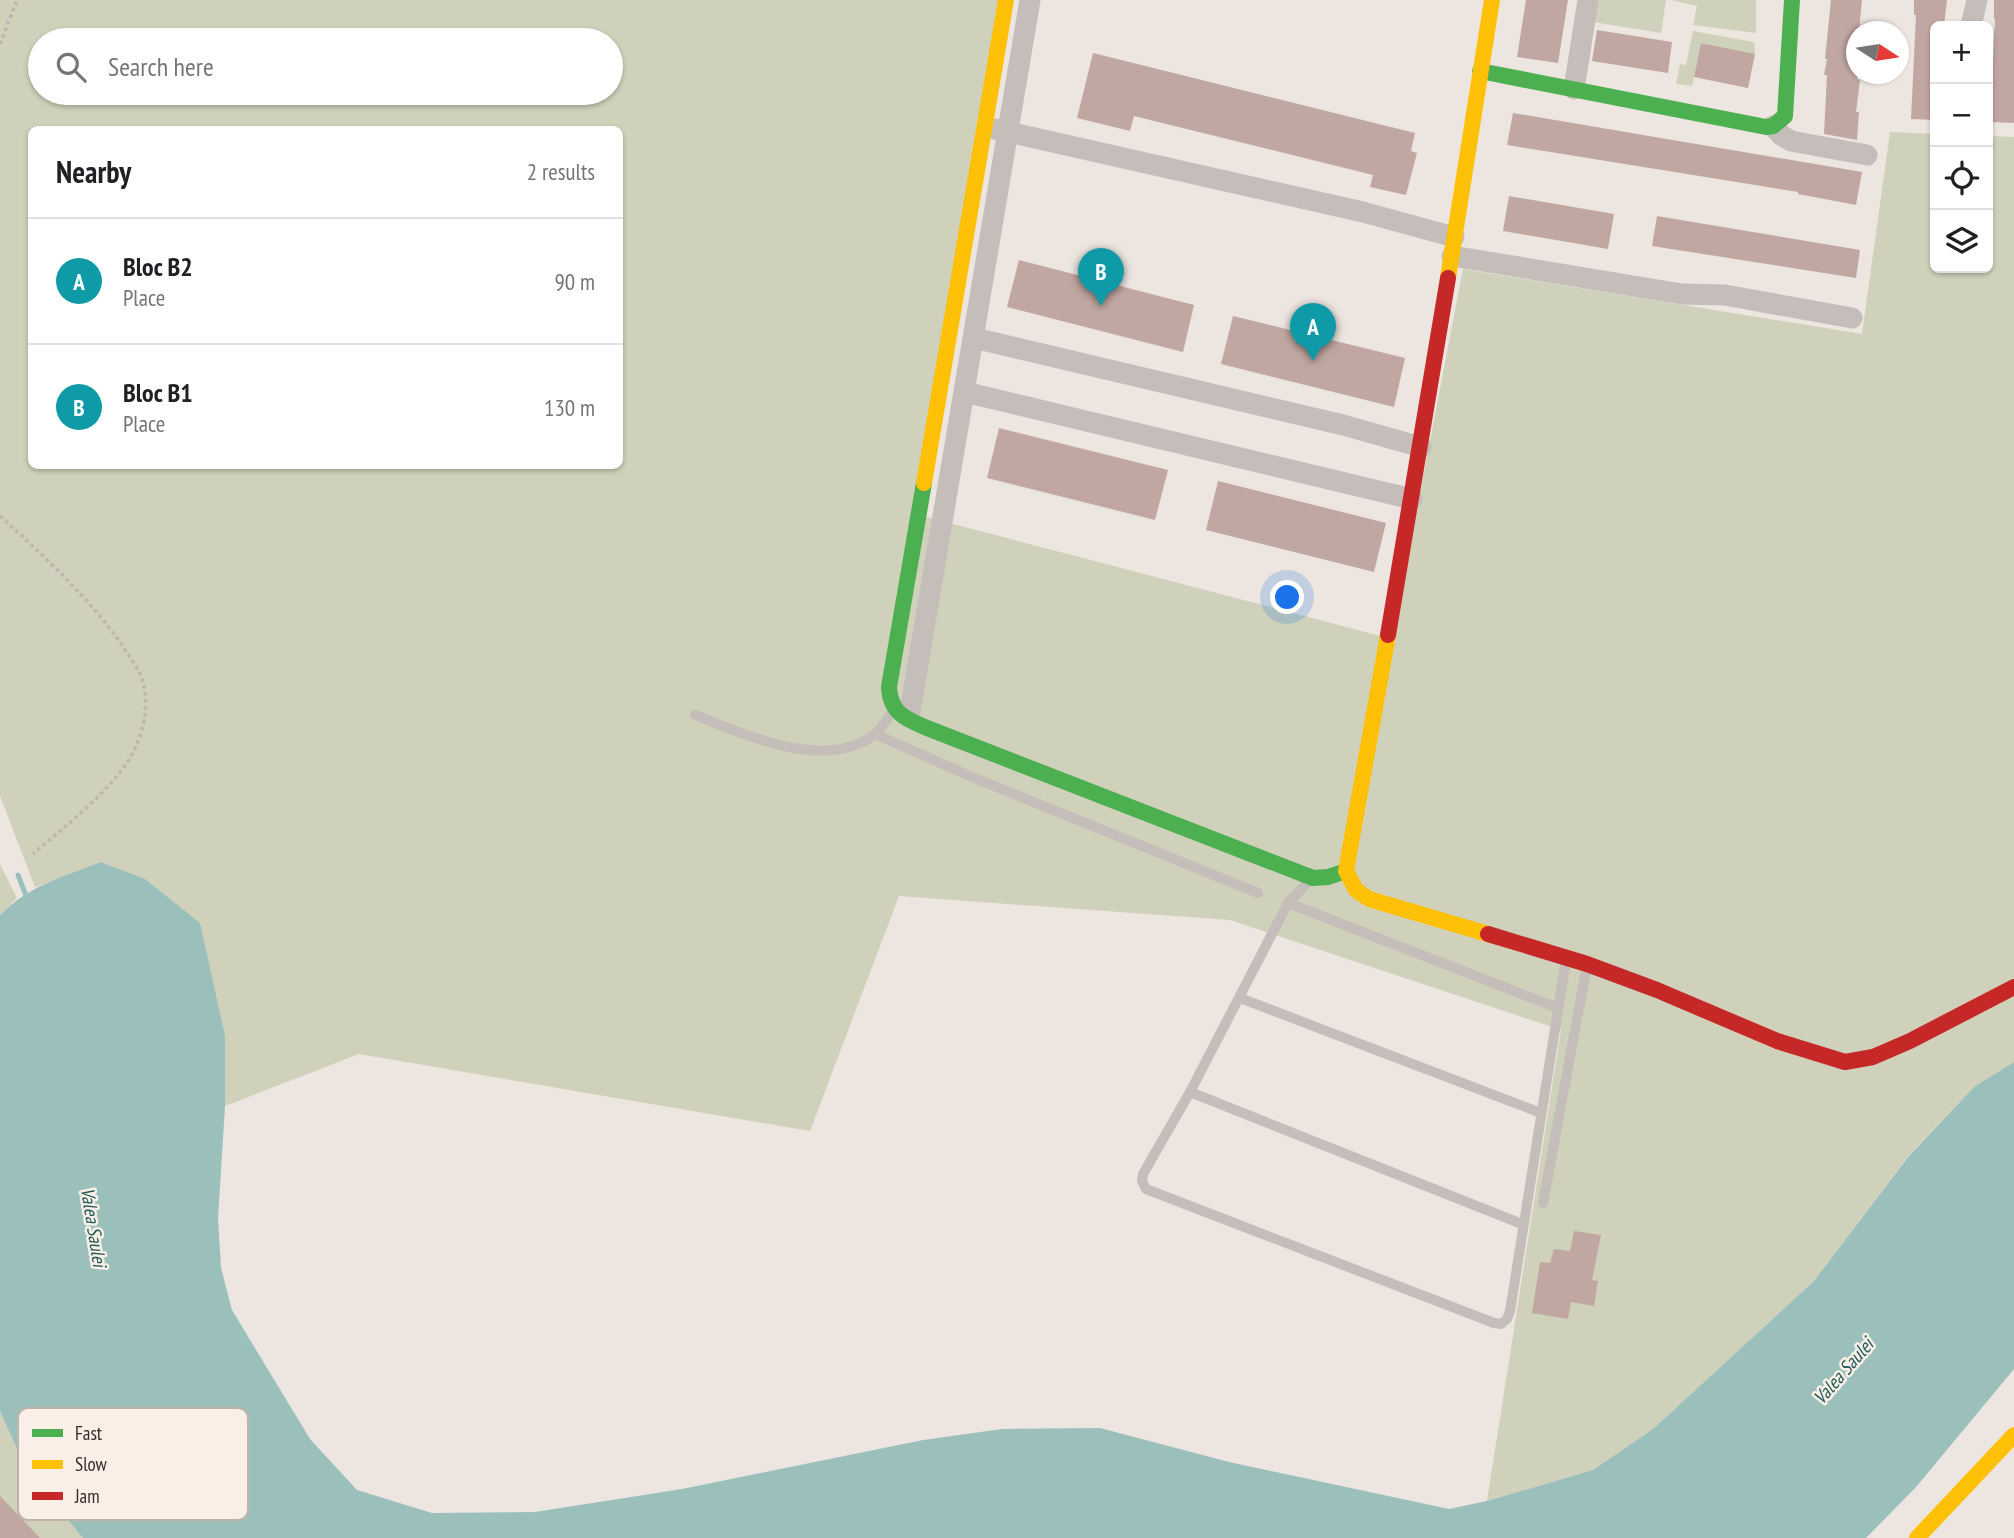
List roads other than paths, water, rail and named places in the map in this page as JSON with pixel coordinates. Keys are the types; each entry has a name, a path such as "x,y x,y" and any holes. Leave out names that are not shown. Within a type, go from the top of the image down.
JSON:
{"street":[{"path":"1006,0 889,695 902,714 948,736 1313,878 1328,877 1346,871"},
{"path":"902,714 965,392 1030,0"},
{"path":"1492,0 1421,447 1346,871 1356,890 1369,899 1587,964 1657,990 1777,1041 1845,1062 1873,1057 1910,1041 2014,987"},
{"path":"1574,89 1588,0"},
{"path":"1480,71 1773,126 1785,116 1792,0"},
{"path":"1972,21 1977,0"},
{"path":"999,41 1023,46"},
{"path":"986,126 1363,212 1453,246 1682,293 1725,295 1852,318"},
{"path":"1773,126 1791,141 1867,155"},
{"path":"974,338 1343,425 1421,447"},
{"path":"965,392 1412,499"},
{"path":"1917,1538 2014,1434"}],"lane":[{"path":"695,715 768,743 815,750 851,747 875,734 902,714"},
{"path":"875,734 972,777 1258,893"},
{"path":"1313,878 1287,903 1240,998 1143,1174 1142,1181 1146,1189 1476,1317 1501,1324 1510,1311 1566,957"},
{"path":"1287,903 1558,1008"},
{"path":"1543,1203 1587,964"},
{"path":"1240,998 1541,1113"},
{"path":"1190,1092 1522,1224"}],"water":[{"path":"101,862 145,879 200,923 225,1036 225,1106 218,1218 221,1268 232,1310 310,1439 357,1490 432,1513 535,1512 682,1489 923,1440 1002,1429 1100,1428 1229,1462 1449,1509 1487,1501 1593,1470 1653,1429 1814,1281 1908,1157 1974,1087 2014,1062 2014,1369 1916,1487 1866,1538 83,1538 68,1520 248,1520 248,1408 18,1408 18,1451 0,1411 0,915 23,896 60,877"}],"waterway":[{"name":"Valea Saulei","path":"18,875 27,898"}],"place":[{"name":"Bloc B1","path":"1101,306"},
{"name":"Bloc B2","path":"1313,361"}]}
